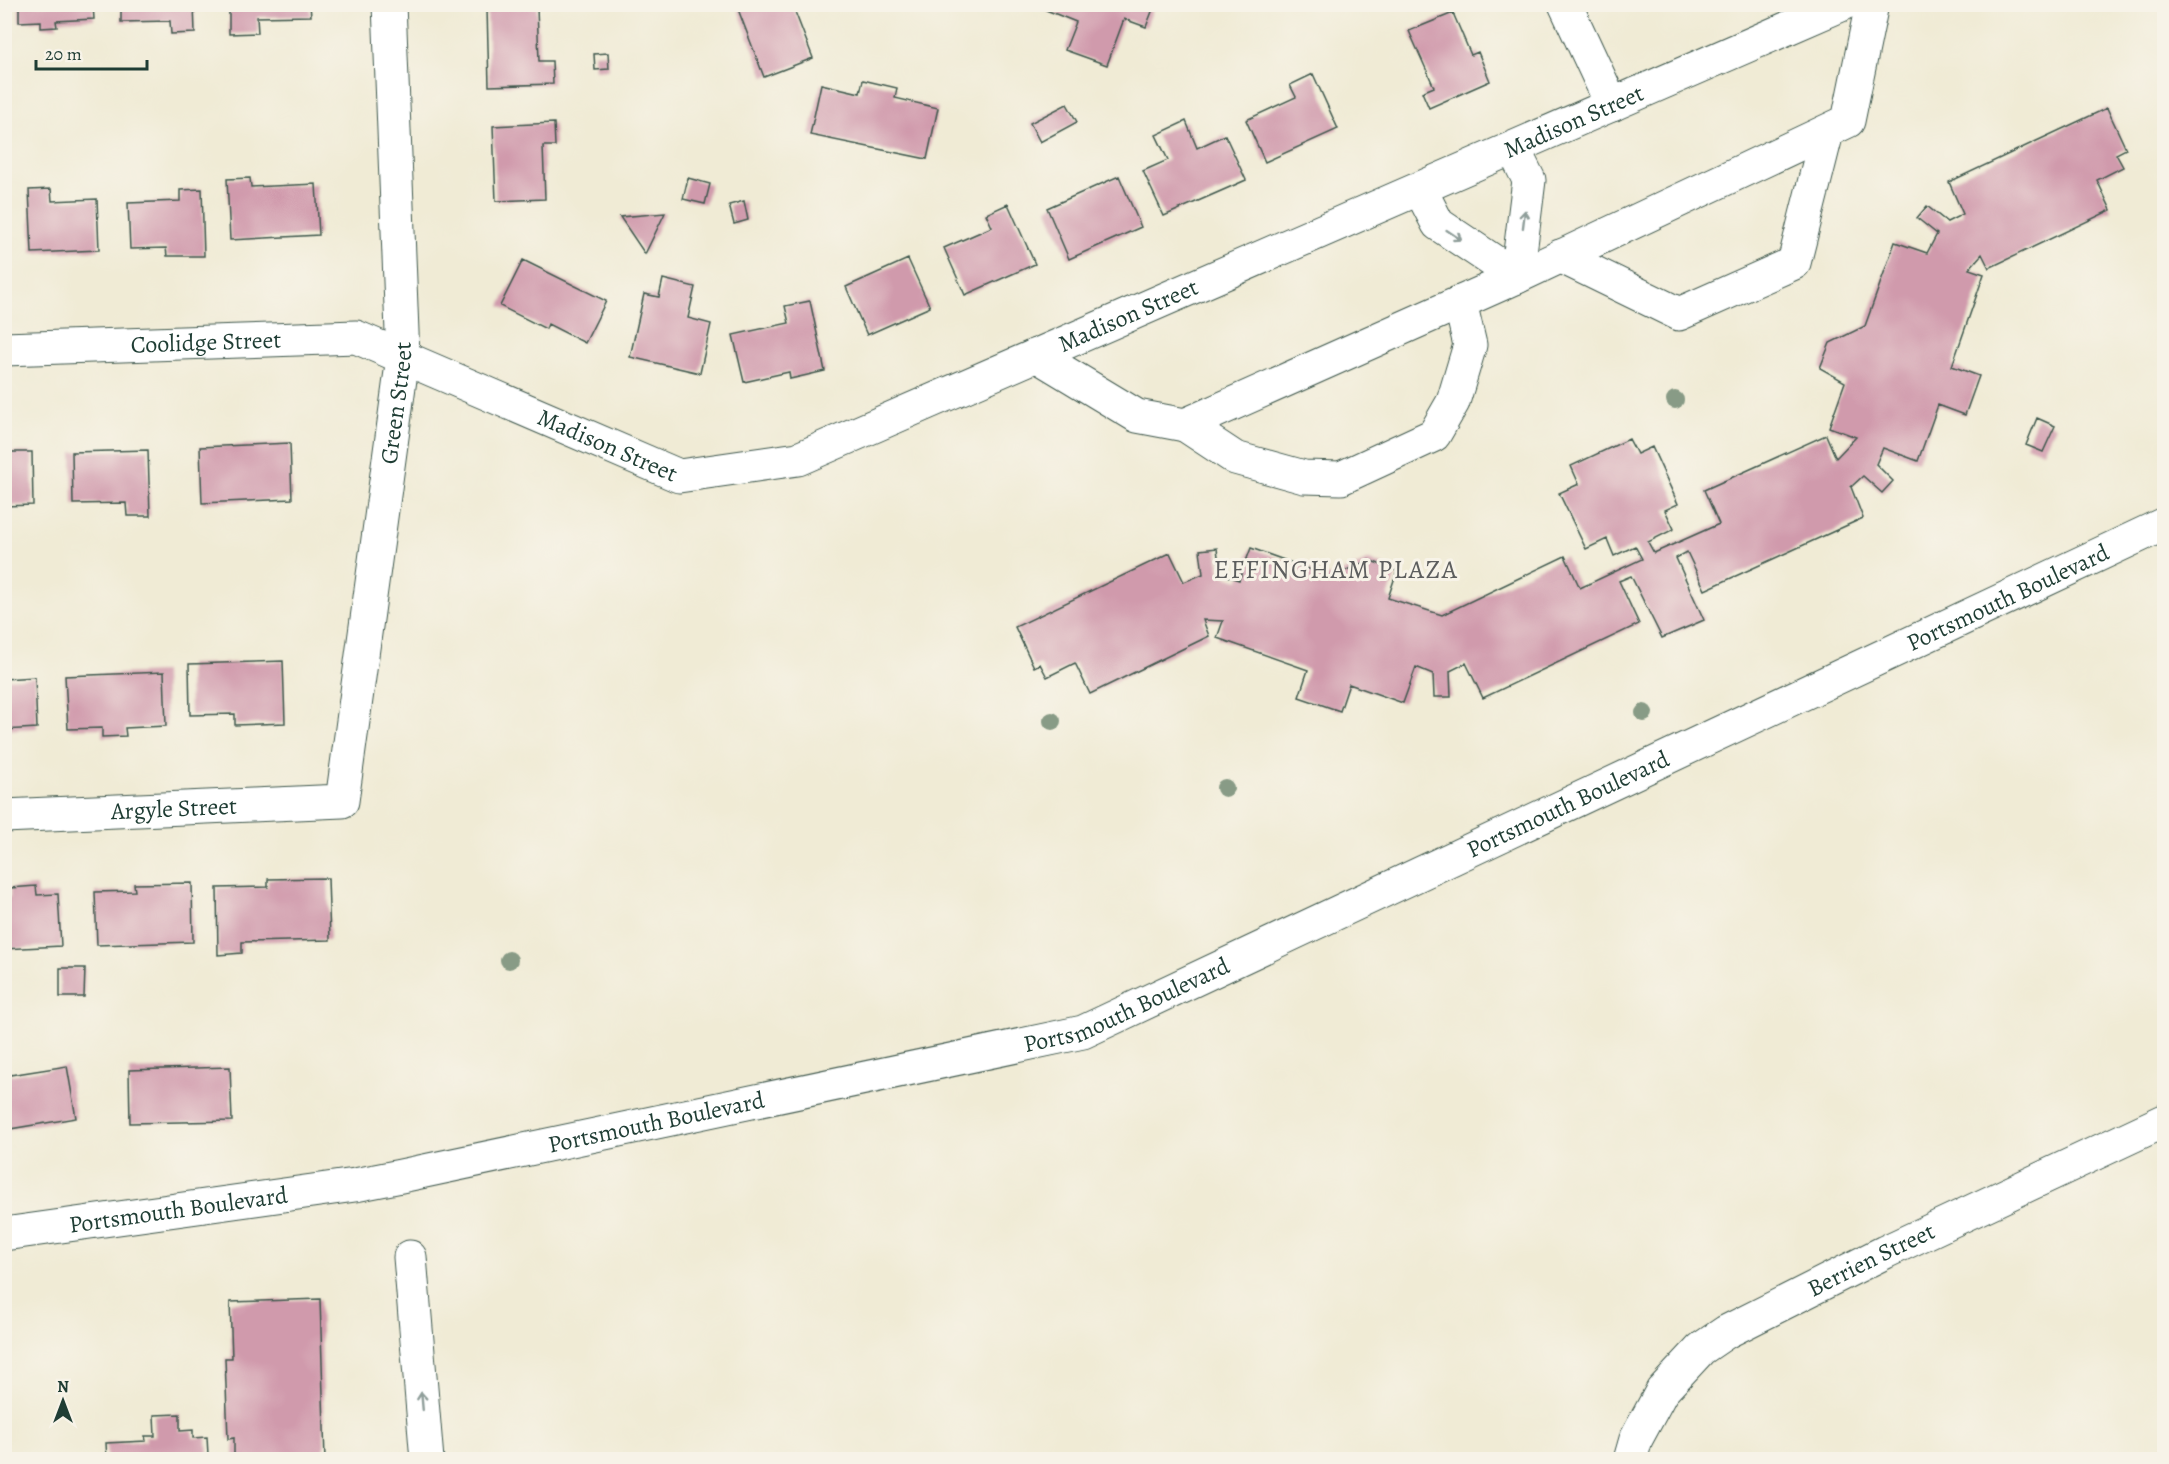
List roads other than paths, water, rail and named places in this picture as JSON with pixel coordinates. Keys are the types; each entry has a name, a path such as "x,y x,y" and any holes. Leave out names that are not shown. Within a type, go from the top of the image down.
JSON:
{"street":[{"name":"Green Street","path":"342,801 403,357 389,4"},
{"path":"1565,4 1612,105"},
{"name":"Madison Street","path":"403,357 679,476 798,459 1843,4"},
{"path":"1185,425 1517,277 1848,121 1872,4"},
{"path":"1560,256 1680,314 1794,263 1827,132"},
{"path":"1513,148 1529,180 1517,277"},
{"path":"1420,189 1438,224 1517,277"},
{"path":"1036,355 1137,416 1185,425 1235,458 1304,477 1341,478 1434,435 1453,402 1470,345 1460,302"},
{"name":"Coolidge Street","path":"4,350 356,337 403,357"},
{"name":"Portsmouth Boulevard","path":"4,1234 355,1185 1083,1032 2164,524"},
{"name":"Argyle Street","path":"4,816 342,801"},
{"name":"Berrien Street","path":"1630,1460 1636,1439 1662,1391 1701,1349 1726,1332 1885,1252 2164,1121"},
{"path":"410,1257 427,1460"}],"district":[{"name":"EFFINGHAM PLAZA","path":"1336,569"}]}
